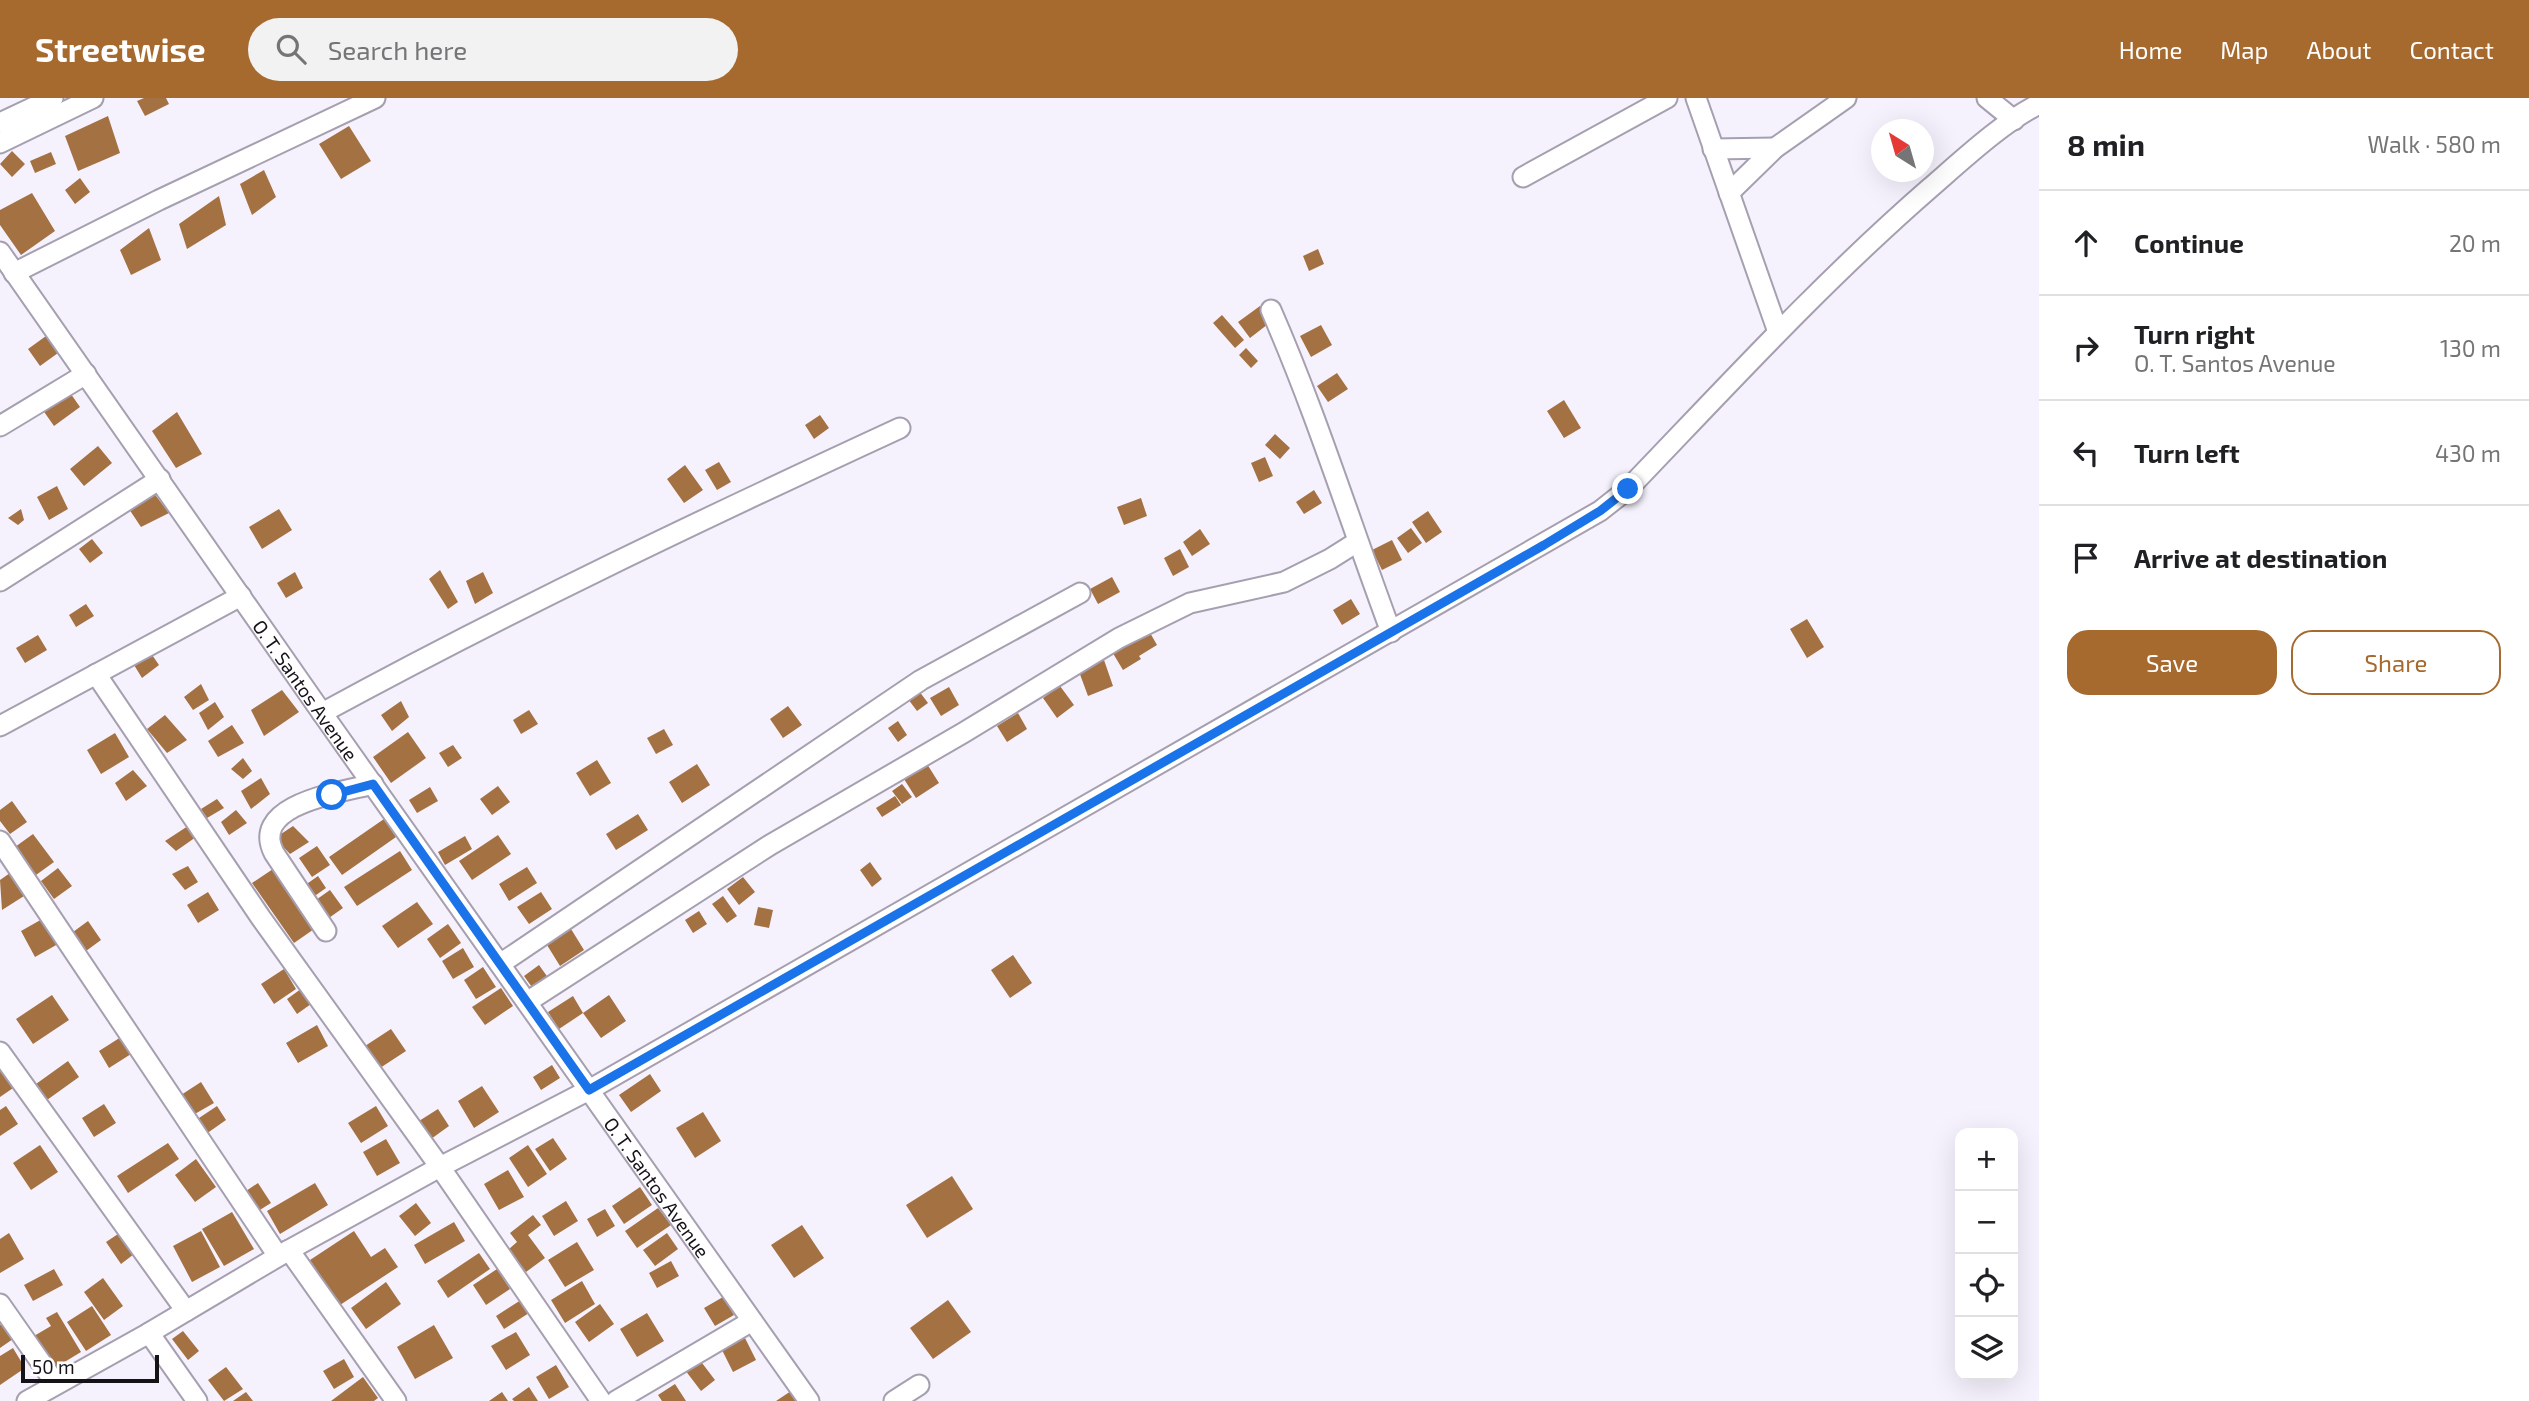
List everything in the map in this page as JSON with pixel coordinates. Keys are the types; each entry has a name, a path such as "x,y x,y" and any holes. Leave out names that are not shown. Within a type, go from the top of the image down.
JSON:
{"street":[{"path":"0,123 53,98"},
{"path":"0,143 93,98"},
{"path":"14,273 159,200 375,98"},
{"path":"1523,177 1667,98"},
{"path":"1696,98 1778,332"},
{"path":"1729,193 1774,148 1846,98"},
{"path":"1987,98 2014,120"},
{"path":"27,1401 149,1333 283,1253 589,1090 1544,545 1613,501 1628,489 1778,332 1877,234 2014,120 2039,104"},
{"path":"1713,149 1774,148"},
{"name":"O. T. Santos Avenue","path":"0,252 322,713 809,1401"},
{"path":"1271,310 1313,412 1391,632"},
{"path":"0,426 86,374"},
{"path":"322,713 439,649 617,561 900,428"},
{"path":"0,581 160,479"},
{"path":"527,1002 770,845 963,733 1119,638 1190,603 1284,582 1357,542"},
{"path":"500,964 921,680 1080,593"},
{"path":"0,726 241,596"},
{"path":"96,674 261,918 440,1167 601,1401"},
{"path":"326,931 274,853 269,842 270,831 286,811 301,803 373,784"},
{"path":"0,841 283,1253 396,1401"},
{"path":"0,1052 186,1311"},
{"path":"0,1304 55,1384"},
{"path":"616,1401 752,1321"},
{"path":"149,1333 197,1401"},
{"path":"894,1401 919,1385"}],"building":[{"path":"144,98 166,98 169,104 145,116 137,101"},
{"path":"108,116 120,153 78,171 65,136"},
{"path":"349,126 371,161 341,179 319,144"},
{"path":"12,151 25,164 12,177 0,164"},
{"path":"51,152 56,164 35,173 30,161"},
{"path":"264,170 276,197 252,215 240,184"},
{"path":"80,178 90,192 75,204 65,190"},
{"path":"32,193 55,231 21,255 0,225 0,210"},
{"path":"219,196 226,225 187,249 179,224"},
{"path":"149,228 161,260 131,275 120,250"},
{"path":"1318,249 1324,264 1309,271 1303,256"},
{"path":"1260,306 1272,321 1250,338 1238,322"},
{"path":"1222,315 1244,340 1235,348 1213,323"},
{"path":"1321,325 1332,345 1311,357 1300,336"},
{"path":"46,336 58,353 40,366 28,349"},
{"path":"1246,348 1258,361 1251,368 1239,355"},
{"path":"1337,373 1348,389 1328,402 1317,386"},
{"path":"66,387 80,407 54,426 40,406"},
{"path":"1564,400 1581,428 1564,438 1547,411"},
{"path":"177,412 202,454 176,468 152,431"},
{"path":"820,415 829,428 814,439 805,425"},
{"path":"1275,434 1290,448 1280,459 1265,445"},
{"path":"98,446 112,463 84,486 70,469"},
{"path":"1265,457 1273,476 1259,482 1251,463"},
{"path":"719,462 731,482 717,490 705,470"},
{"path":"685,465 703,490 684,503 667,479"},
{"path":"57,486 68,509 49,520 37,497"},
{"path":"150,488 169,513 141,527 127,506"},
{"path":"1314,490 1322,503 1304,514 1296,502"},
{"path":"1141,498 1147,516 1124,525 1117,507"},
{"path":"21,509 24,520 18,525 8,518"},
{"path":"279,509 292,530 262,549 249,527"},
{"path":"1428,511 1442,532 1426,543 1412,522"},
{"path":"1411,528 1422,543 1408,553 1397,538"},
{"path":"1200,529 1210,544 1192,556 1183,542"},
{"path":"92,539 103,553 90,563 79,549"},
{"path":"1392,540 1402,560 1382,570 1372,550"},
{"path":"1180,549 1189,567 1173,576 1164,558"},
{"path":"440,570 458,602 448,609 429,579"},
{"path":"295,572 303,588 286,598 277,583"},
{"path":"483,572 493,593 475,604 466,581"},
{"path":"1112,577 1120,592 1098,604 1090,589"},
{"path":"1351,599 1360,614 1342,625 1333,610"},
{"path":"86,604 94,616 76,627 69,615"},
{"path":"1807,619 1824,647 1807,658 1790,629"},
{"path":"1149,631 1157,645 1123,670 1111,650"},
{"path":"38,635 47,650 25,663 16,648"},
{"path":"148,649 159,665 142,678 131,660"},
{"path":"1104,660 1113,686 1088,696 1078,669"},
{"path":"201,684 209,700 193,710 184,697"},
{"path":"1060,686 1074,705 1057,718 1043,698"},
{"path":"916,687 928,703 917,711 905,695"},
{"path":"949,687 959,705 941,716 930,698"},
{"path":"282,690 299,712 264,736 251,710"},
{"path":"401,701 409,717 392,731 381,715"},
{"path":"215,702 224,717 208,730 199,713"},
{"path":"788,706 802,725 783,738 770,719"},
{"path":"529,710 538,724 521,734 513,720"},
{"path":"1018,713 1027,729 1007,742 997,726"},
{"path":"165,715 187,740 167,753 147,729"},
{"path":"898,721 907,735 898,742 888,728"},
{"path":"232,725 244,743 218,757 208,741"},
{"path":"664,729 673,745 656,754 647,738"},
{"path":"408,732 426,758 391,783 373,757"},
{"path":"115,733 129,757 101,774 87,750"},
{"path":"453,745 462,758 448,767 439,753"},
{"path":"243,758 252,771 243,779 231,769"},
{"path":"597,760 611,783 590,796 576,773"},
{"path":"697,764 710,785 682,803 669,782"},
{"path":"927,764 939,783 916,798 904,779"},
{"path":"133,770 147,786 126,801 115,783"},
{"path":"261,778 270,794 251,809 241,791"},
{"path":"902,784 912,797 902,804 892,791"},
{"path":"498,786 510,802 492,815 480,799"},
{"path":"430,787 438,801 417,813 409,800"},
{"path":"895,796 901,805 882,817 876,808"},
{"path":"217,799 224,808 207,818 201,809"},
{"path":"12,801 27,822 10,834 0,821 0,810"},
{"path":"236,810 247,823 229,835 221,822"},
{"path":"638,814 648,830 616,850 606,834"},
{"path":"384,819 396,837 342,875 329,857"},
{"path":"188,826 196,837 176,851 165,841"},
{"path":"293,826 309,842 290,854 275,838"},
{"path":"33,834 54,862 36,875 15,847"},
{"path":"498,835 511,854 472,880 459,861"},
{"path":"465,836 472,849 445,865 438,852"},
{"path":"317,846 330,865 312,877 299,858"},
{"path":"400,851 412,870 357,906 344,887"},
{"path":"870,862 882,879 872,887 860,870"},
{"path":"188,866 198,882 185,890 172,874"},
{"path":"276,867 317,927 294,943 252,883"},
{"path":"527,867 537,883 509,901 499,884"},
{"path":"58,868 72,886 54,899 41,881"},
{"path":"10,873 24,896 2,910 0,880"},
{"path":"318,876 326,888 309,900 301,888"},
{"path":"743,877 755,892 739,905 727,889"},
{"path":"330,890 343,908 326,920 313,902"},
{"path":"208,892 219,910 198,923 187,905"},
{"path":"541,892 552,909 529,924 517,907"},
{"path":"723,896 737,916 727,923 712,904"},
{"path":"417,902 433,924 398,948 382,926"},
{"path":"758,907 773,910 769,928 754,925"},
{"path":"699,911 707,924 693,933 685,920"},
{"path":"44,918 58,944 35,957 21,931"},
{"path":"88,921 101,940 86,951 73,932"},
{"path":"448,924 461,943 440,958 427,939"},
{"path":"571,929 584,950 560,966 547,945"},
{"path":"463,948 474,967 453,979 442,961"},
{"path":"1013,955 1032,983 1010,998 991,970"},
{"path":"539,965 549,979 534,990 524,976"},
{"path":"483,967 496,987 476,999 464,980"},
{"path":"284,969 296,989 274,1004 261,984"},
{"path":"501,988 513,1006 485,1025 472,1007"},
{"path":"301,989 311,1004 297,1014 287,999"},
{"path":"52,995 69,1020 33,1044 16,1019"},
{"path":"609,995 626,1021 601,1038 583,1013"},
{"path":"573,996 583,1013 559,1029 548,1012"},
{"path":"317,1025 328,1046 298,1063 286,1043"},
{"path":"391,1029 406,1051 380,1068 365,1046"},
{"path":"121,1037 131,1054 109,1068 99,1051"},
{"path":"68,1061 79,1077 47,1100 36,1084"},
{"path":"552,1065 560,1078 541,1090 533,1077"},
{"path":"0,1067 19,1084 0,1097"},
{"path":"650,1074 661,1091 631,1112 619,1095"},
{"path":"201,1082 214,1103 193,1115 181,1095"},
{"path":"482,1086 499,1112 474,1128 458,1101"},
{"path":"104,1104 116,1123 94,1137 82,1118"},
{"path":"6,1106 18,1124 0,1136 0,1110"},
{"path":"217,1106 226,1120 206,1134 196,1120"},
{"path":"376,1106 388,1126 361,1143 348,1123"},
{"path":"438,1109 449,1126 431,1139 419,1121"},
{"path":"703,1112 721,1141 695,1158 676,1128"},
{"path":"553,1138 567,1159 550,1171 535,1149"},
{"path":"386,1139 400,1163 377,1176 363,1152"},
{"path":"168,1143 179,1159 128,1193 117,1176"},
{"path":"40,1145 58,1172 31,1190 13,1163"},
{"path":"528,1145 547,1174 528,1187 509,1158"},
{"path":"196,1159 216,1187 195,1202 175,1175"},
{"path":"508,1170 524,1197 499,1210 484,1184"},
{"path":"952,1176 973,1209 927,1238 906,1205"},
{"path":"258,1183 271,1203 255,1213 243,1193"},
{"path":"315,1183 328,1205 280,1234 267,1211"},
{"path":"640,1187 652,1205 624,1224 612,1206"},
{"path":"566,1201 578,1221 554,1236 542,1216"},
{"path":"416,1203 431,1223 415,1236 399,1216"},
{"path":"658,1208 671,1225 637,1248 625,1231"},
{"path":"605,1209 615,1226 597,1237 587,1219"},
{"path":"232,1212 254,1249 224,1266 202,1229"},
{"path":"533,1215 541,1225 528,1235 545,1258 526,1272 509,1249 517,1242 510,1233"},
{"path":"454,1222 465,1241 425,1264 414,1245"},
{"path":"802,1225 824,1258 794,1278 771,1245"},
{"path":"124,1230 138,1251 121,1264 106,1242"},
{"path":"201,1231 220,1267 192,1282 173,1246"},
{"path":"354,1231 371,1257 385,1248 398,1267 340,1305 310,1260"},
{"path":"9,1233 24,1259 0,1273 0,1239"},
{"path":"667,1233 678,1249 655,1266 643,1250"},
{"path":"577,1242 594,1270 565,1287 548,1260"},
{"path":"479,1253 490,1269 448,1298 437,1281"},
{"path":"671,1261 679,1276 657,1288 649,1273"},
{"path":"54,1269 63,1285 33,1301 24,1285"},
{"path":"497,1269 510,1289 486,1305 473,1285"},
{"path":"103,1278 123,1306 104,1320 84,1292"},
{"path":"582,1281 595,1304 565,1323 551,1300"},
{"path":"386,1282 401,1304 366,1329 351,1308"},
{"path":"723,1297 734,1315 715,1326 704,1308"},
{"path":"521,1300 529,1313 504,1329 496,1316"},
{"path":"948,1300 971,1332 933,1359 910,1328"},
{"path":"600,1304 614,1324 589,1342 575,1322"},
{"path":"92,1306 111,1335 86,1351 67,1322"},
{"path":"57,1312 81,1352 53,1369 34,1336 51,1326 46,1318"},
{"path":"647,1313 664,1341 637,1357 620,1329"},
{"path":"2,1324 13,1339 0,1348 0,1325"},
{"path":"434,1325 453,1358 415,1379 397,1347"},
{"path":"183,1331 199,1351 188,1360 172,1339"},
{"path":"516,1332 530,1355 506,1370 491,1346"},
{"path":"745,1338 756,1360 733,1372 722,1350"},
{"path":"13,1348 25,1368 0,1385 0,1356"},
{"path":"344,1359 354,1377 334,1389 323,1371"},
{"path":"699,1359 715,1380 701,1391 685,1370"},
{"path":"556,1365 569,1387 549,1399 536,1377"},
{"path":"226,1367 243,1389 224,1401 208,1380"},
{"path":"363,1377 378,1398 374,1401 331,1401"},
{"path":"675,1384 686,1401 662,1401 658,1395"},
{"path":"529,1387 538,1401 512,1399"},
{"path":"791,1391 798,1401 776,1401"},
{"path":"246,1392 253,1401 233,1401"},
{"path":"502,1392 508,1401 489,1401"}],"route":[{"path":"332,795 373,784 589,1090 1544,545 1600,511 1628,489"}]}
